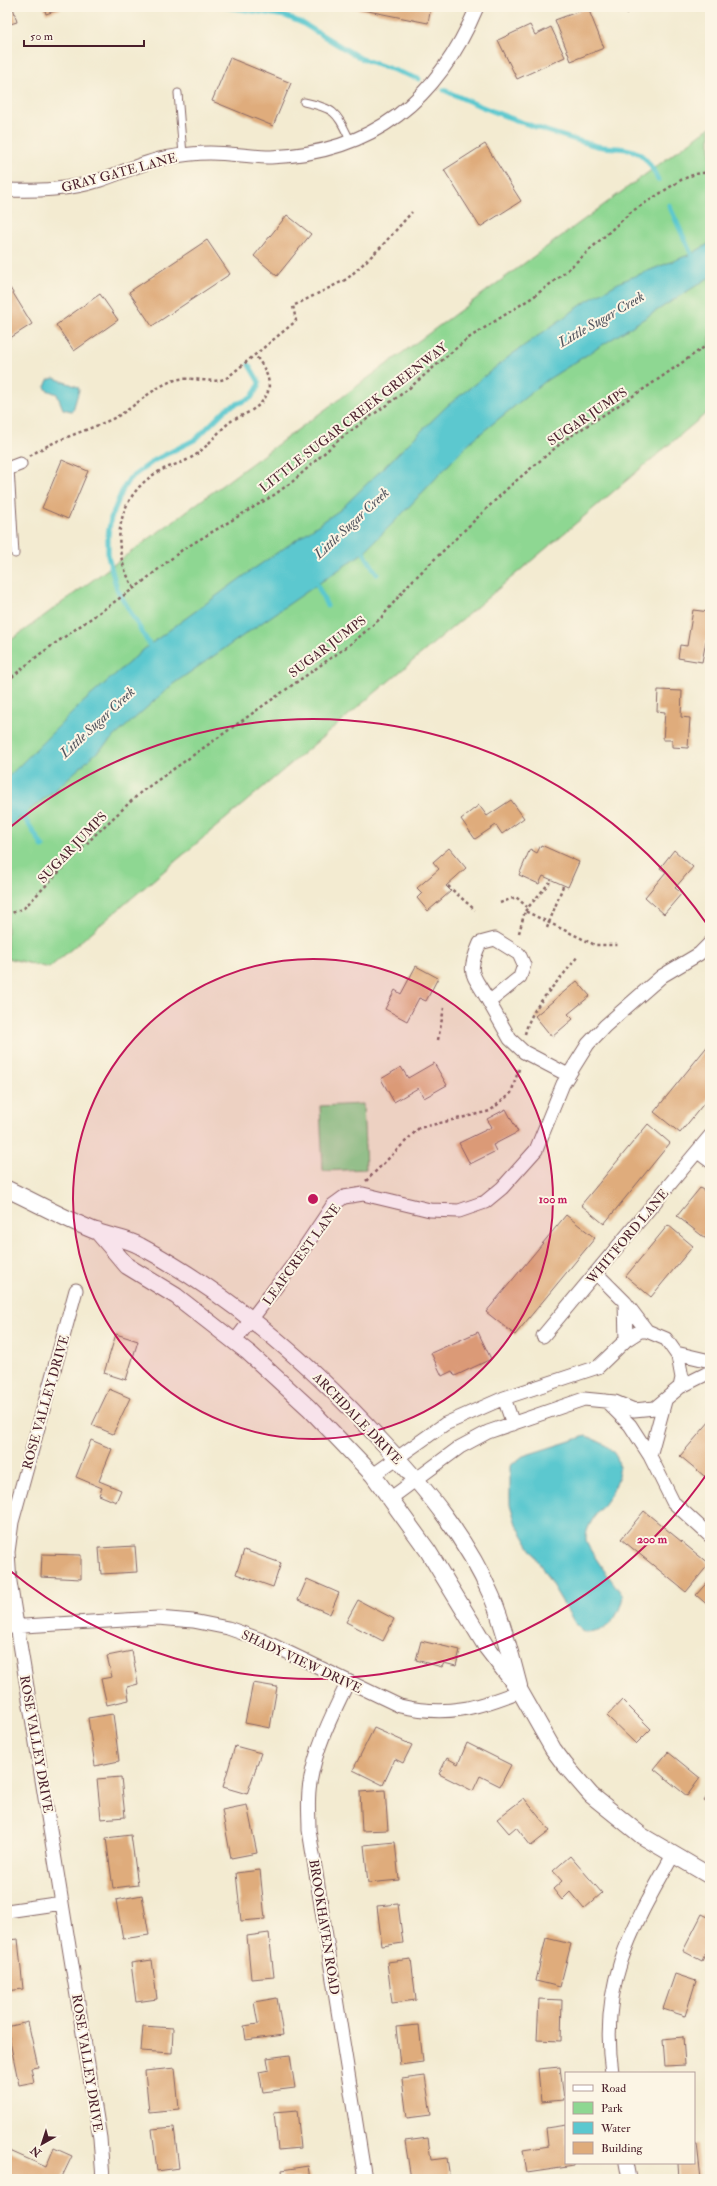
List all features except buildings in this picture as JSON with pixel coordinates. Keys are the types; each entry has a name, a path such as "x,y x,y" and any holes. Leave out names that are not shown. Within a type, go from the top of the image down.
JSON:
{"street":[{"name":"GRAY GATE LANE","path":"7,190 41,191 70,187 99,180 139,165 183,155 210,153 258,156 292,155 334,148 351,142 374,132 392,119 432,85 453,56 477,7"},
{"path":"489,1002 520,977 524,964 520,954 495,939 480,943 471,962 474,979 510,1039 524,1052 568,1075"},
{"name":"LEAFCREST LANE","path":"234,1342 253,1320 334,1205 344,1197 363,1194 430,1210 458,1211 484,1202 496,1193 520,1170 536,1150 568,1075 588,1044 605,1026 662,976 699,954 710,943"},
{"name":"WHITFORD LANE","path":"544,1336 710,1136"},
{"path":"698,1152 710,1161"},
{"name":"ARCHDALE DRIVE","path":"7,1189 97,1231 138,1245 194,1278 253,1320 353,1410 416,1478 439,1506 462,1542 492,1596 508,1642 520,1691"},
{"name":"ARCHDALE DRIVE","path":"97,1231 127,1266 176,1296 234,1342 309,1408 373,1475 428,1551 487,1648 520,1691 553,1749 591,1795 642,1836 710,1876"},
{"path":"596,1273 625,1302 647,1331"},
{"name":"ROSE VALLEY DRIVE","path":"76,1290 12,1522 8,1552 12,1627 62,1903 100,2138 103,2179"},
{"path":"625,1302 626,1340"},
{"path":"373,1475 445,1424 504,1398 598,1366 626,1340 640,1331 647,1331 666,1339 676,1353 682,1372 680,1387"},
{"path":"676,1353 710,1361"},
{"path":"391,1498 416,1478 460,1447 488,1432 584,1398 616,1402 634,1410 655,1408 680,1387 710,1372"},
{"path":"504,1398 513,1424"},
{"path":"606,1401 630,1425 650,1456 673,1502 708,1529"},
{"path":"650,1456 665,1401"},
{"name":"SHADY VIEW DRIVE","path":"12,1627 158,1618 194,1621 228,1628 262,1640 400,1706 419,1710 444,1712 480,1706 520,1691"},
{"name":"BROOKHAVEN ROAD","path":"348,1682 316,1754 310,1784 309,1822 365,2179"},
{"path":"612,2072 609,2035 614,1983 624,1948 636,1920 673,1855"},
{"path":"7,1911 62,1903"},
{"path":"626,2164 629,2179"}],"lane":[{"path":"178,93 183,155"},
{"path":"304,102 332,110 339,117 351,142"},
{"path":"12,467 15,554"}],"path":[{"name":"LITTLE SUGAR CREEK GREENWAY","path":"7,681 40,654 126,594 191,544 274,495 292,482 341,438 398,398 467,339 533,296 562,275 630,212 680,180 695,174 710,172"},
{"path":"12,467 46,445 116,417 168,383 187,378 220,381 234,373 296,321 293,306 347,279 380,248 412,212"},
{"name":"SUGAR JUMPS","path":"7,915 24,908 96,834 141,792 358,638 381,618 409,584 511,485 566,439 650,385 710,342"},
{"path":"134,588 123,566 118,547 120,530 128,504 146,480 158,472 196,454 228,424 256,408 265,399 269,389 268,379 254,355"},
{"path":"519,933 527,907 550,882"},
{"path":"448,886 475,910"},
{"path":"546,928 563,886"},
{"path":"500,902 516,898 527,907"},
{"path":"525,911 595,944 618,945"},
{"path":"524,1039 530,1017 539,1003 577,957"},
{"path":"438,1040 444,1008"},
{"path":"363,1186 373,1173 419,1128 490,1112 511,1093 521,1061"}],"green space":[{"path":"710,127 710,410 49,968 7,958 7,643"},
{"path":"363,1104 366,1169 323,1171 320,1106"}],"water":[{"name":"Little Sugar Creek","path":"710,243 710,277 547,380 470,442 363,553 173,684 56,789 7,828 7,778 80,705 149,645 252,570 340,510 447,406 511,355 587,301 620,282 691,254"},
{"path":"54,378 78,387 79,390 73,410 63,409 57,394 47,390 45,387 48,380"},
{"path":"586,1436 608,1447 616,1455 618,1461 618,1478 609,1497 591,1523 587,1531 586,1540 596,1559 623,1596 619,1611 606,1627 593,1632 585,1633 576,1625 516,1524 510,1504 510,1466 523,1456"}],"waterway":[{"path":"226,7 285,16 302,23 360,58 419,79"},
{"path":"444,90 500,114 558,135 597,146 622,148 636,152 646,160 658,180"},
{"path":"669,205 693,258"},
{"path":"153,651 117,589 108,556 108,535 111,518 123,489 129,479 155,460 196,439 227,408 251,398 258,387 259,382 249,365"},
{"path":"361,548 377,574"},
{"path":"314,578 327,606"},
{"path":"19,809 43,847"}]}
